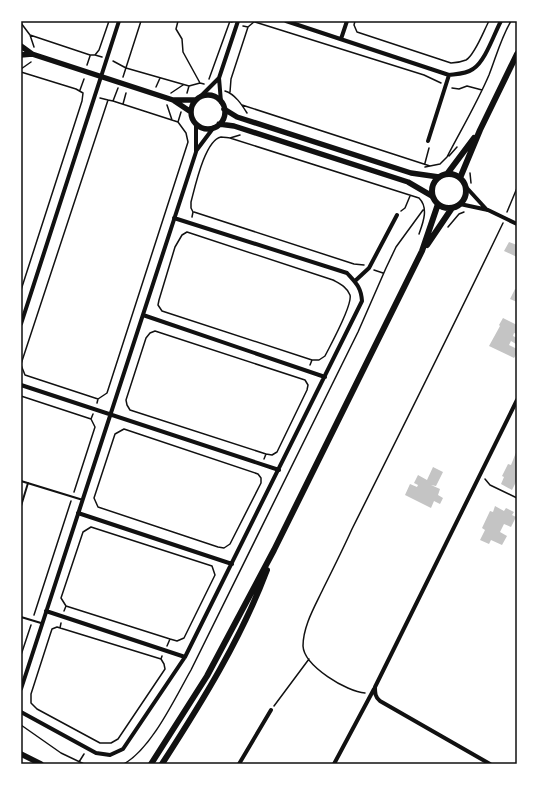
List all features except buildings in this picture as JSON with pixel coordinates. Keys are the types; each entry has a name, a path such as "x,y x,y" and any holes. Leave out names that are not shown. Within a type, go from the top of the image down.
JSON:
{"main road":[{"path":"460,178 480,130 517,54"},
{"path":"447,174 480,130"},
{"path":"422,251 452,208 460,204 466,196 466,187 460,178 452,174 447,174 439,177 433,185 432,196 438,204 447,208 452,208"},
{"path":"151,764 207,676 274,550 422,251 438,204"},
{"path":"162,764 201,704 222,667 262,582 274,550"}],"street":[{"path":"21,324 119,21"},
{"path":"196,152 224,114 224,109 221,102 219,78 238,21"},
{"path":"286,21 449,75 463,73 474,69 483,57 501,21"},
{"path":"341,39 347,21"},
{"path":"21,46 32,54 173,100 191,112"},
{"path":"21,55 32,54"},
{"path":"428,141 449,75"},
{"path":"21,689 196,152 196,124 191,112 192,108 198,98 219,78"},
{"path":"173,100 211,96 221,102"},
{"path":"224,109 237,117 403,170 439,177"},
{"path":"196,124 205,128 216,126 234,126 408,182 432,196"},
{"path":"466,187 488,210"},
{"path":"460,204 488,210 517,224"},
{"path":"355,282 369,268 397,215"},
{"path":"21,712 96,753 110,755 123,749 185,657 362,301 361,290 347,273 174,218"},
{"path":"143,315 325,377"},
{"path":"21,385 279,470"},
{"path":"334,764 375,687 517,400"},
{"path":"78,513 232,564"},
{"path":"46,611 185,657"},
{"path":"375,687 375,694 380,701 490,764"},
{"path":"239,764 271,710"},
{"path":"21,754 40,764"}],"lane":[{"path":"21,481 83,500"},
{"path":"21,506 28,483"},
{"path":"21,617 42,624"}],"path":[{"path":"30,35 90,55 95,55 99,50 109,21"},
{"path":"113,102 141,21"},
{"path":"117,62 126,68 189,86 200,83 183,52 182,39 176,29 178,21"},
{"path":"207,85 230,21"},
{"path":"255,21 424,75 437,80 445,87 459,89 467,86 482,90"},
{"path":"322,21 332,21"},
{"path":"355,21 354,25 357,32 451,63 468,59 473,53 489,21"},
{"path":"248,27 231,80 230,92 242,105 425,163 430,166 437,165 445,161 482,90 504,34 511,21"},
{"path":"21,69 38,56 30,35 22,23"},
{"path":"21,72 76,88 83,93 80,108 21,290"},
{"path":"156,87 160,78"},
{"path":"172,120 165,97 184,84"},
{"path":"123,104 126,93"},
{"path":"21,655 95,427 91,419 98,399 107,393 188,142 186,133 178,122 108,100 21,364 25,376 98,399"},
{"path":"124,764 133,759 146,744 191,670 358,332 396,247 421,215 424,206 419,198 230,138 220,137 213,142 206,152 191,202 191,208 194,212 354,264 366,265"},
{"path":"425,163 429,147 428,141"},
{"path":"375,687 369,693 350,689 320,670 304,653 303,641 310,619 339,556 505,218 517,188"},
{"path":"397,215 404,208 410,196"},
{"path":"187,232 333,280 346,288 350,295 349,306 325,356 319,360 312,360 162,311 158,305 173,254 178,240 187,232 194,212"},
{"path":"155,331 305,380 308,385 307,390 277,452 272,455 266,454 130,410 126,400 146,338 150,333 155,331"},
{"path":"305,380 312,360"},
{"path":"21,396 91,419"},
{"path":"258,474 124,430 115,434 94,498 98,507 224,548 230,544 261,483 261,478 258,474 266,454"},
{"path":"480,476 490,485 517,498"},
{"path":"91,527 212,566 215,575 184,638 178,641 66,606 61,598 83,532 91,527"},
{"path":"60,628 66,606"},
{"path":"57,627 161,659 165,669 118,739 110,743 100,743 38,709 31,703 31,694 52,629 57,627"},
{"path":"161,659 170,639"},
{"path":"271,710 309,659"},
{"path":"21,725 61,753 84,764"}]}
